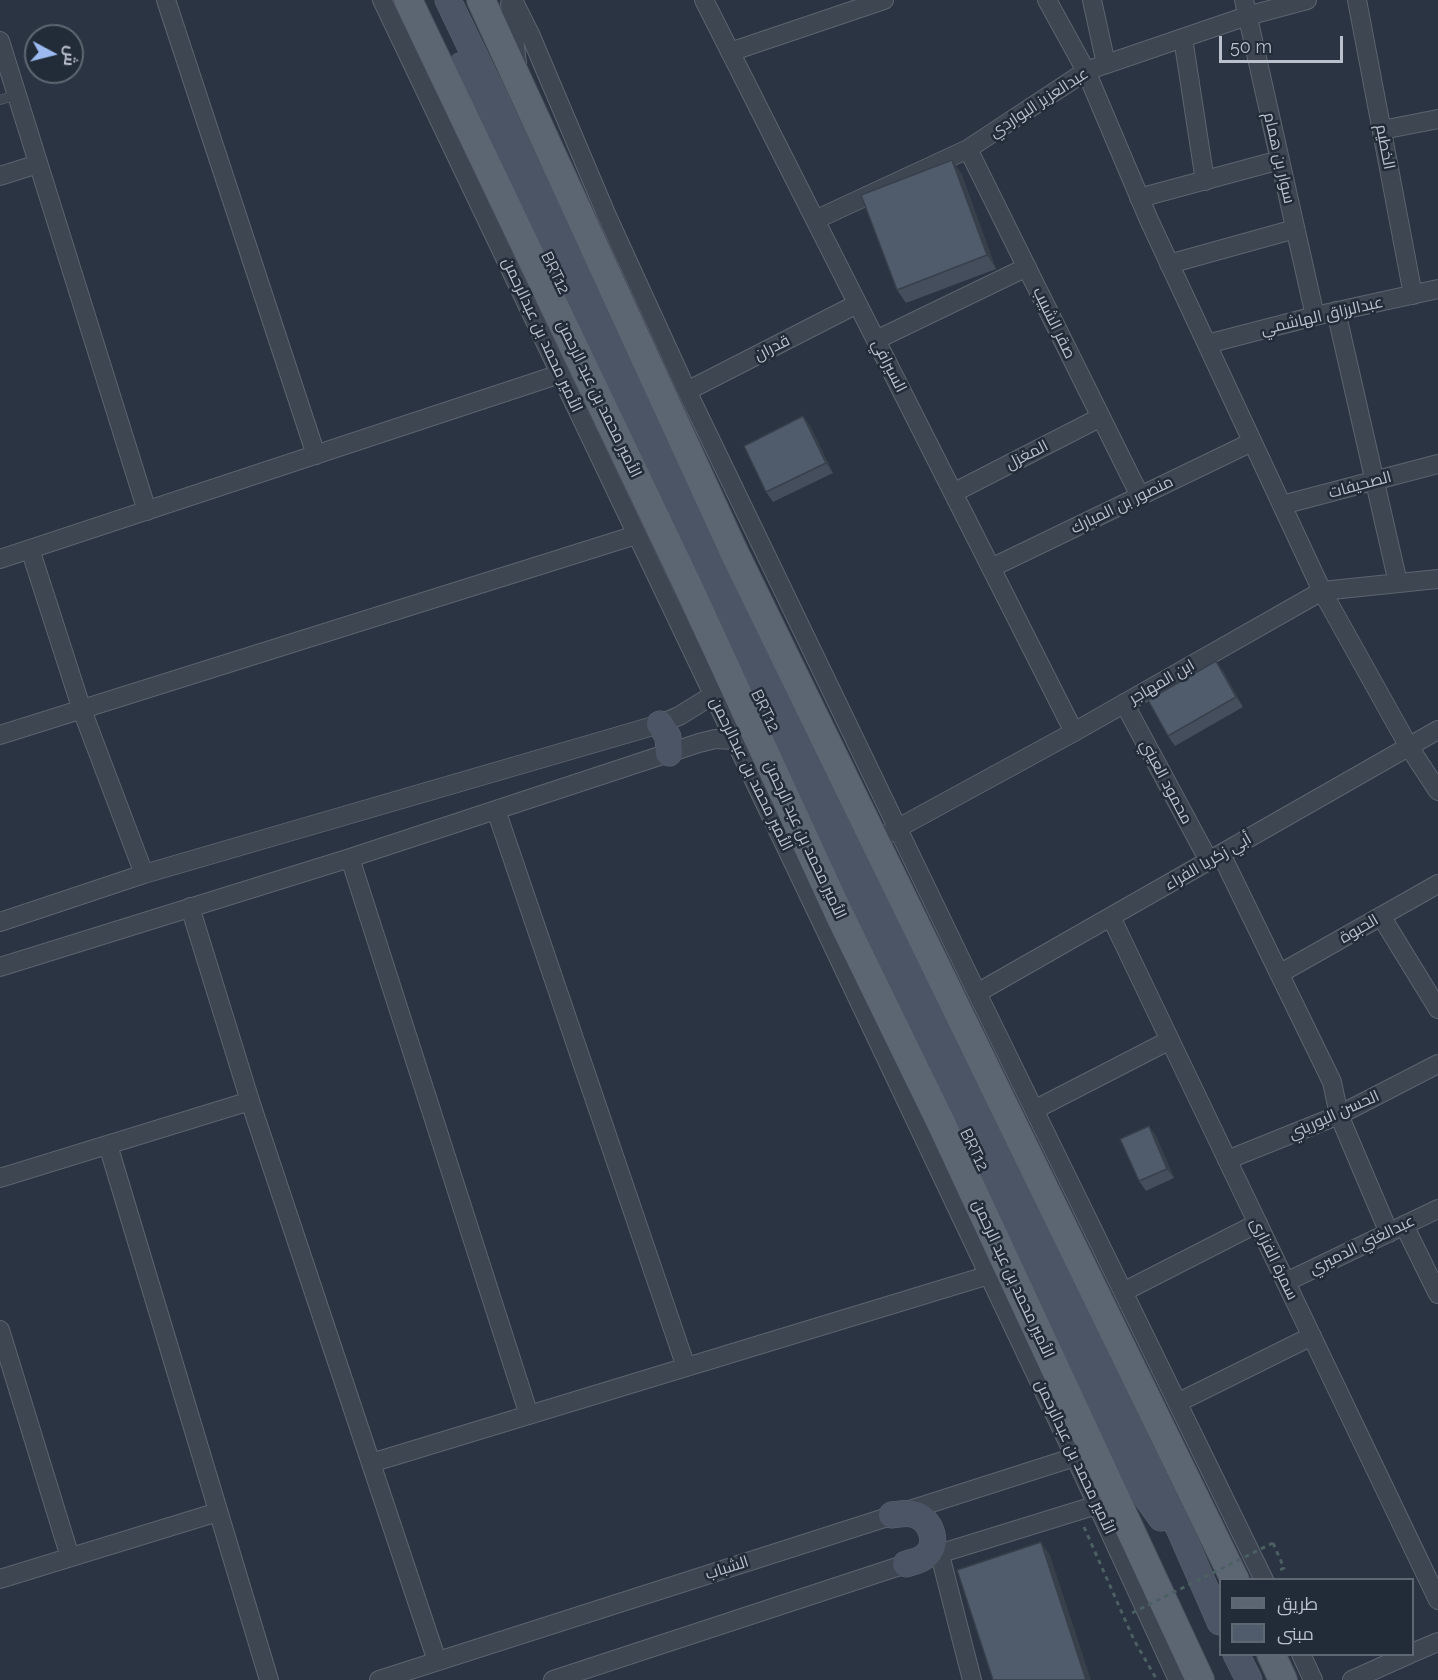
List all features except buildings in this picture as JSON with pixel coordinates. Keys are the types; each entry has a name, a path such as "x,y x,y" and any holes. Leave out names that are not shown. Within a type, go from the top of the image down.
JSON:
{"main road":[{"name":"الأمير محمد بن عبد الرحمن","path":"408,0 687,584 831,919 941,1123 1200,1680"},
{"name":"BRT12","path":"438,0 442,16 490,137 1110,1434 1134,1480 1157,1515 1182,1535"},
{"name":"BRT12","path":"448,0 1182,1535 1219,1618"},
{"path":"481,0 735,554 887,834 1234,1578"},
{"path":"660,724 668,737 669,753"},
{"path":"941,1123 949,1190"},
{"path":"892,1515 913,1514 922,1518 930,1526 931,1547 926,1556 906,1564"},
{"path":"1237,1656 1249,1680"},
{"path":"1272,1656 1283,1680"}],"street":[{"path":"166,0 316,455"},
{"name":"الأمير محمد بن عبدالرحمن","path":"382,0 734,740 831,919 949,1190 1178,1680"},
{"path":"508,0 519,83"},
{"path":"513,0 530,34 607,216 887,834 977,993 1123,1292 1269,1572"},
{"name":"السيرافي","path":"704,0 1074,732"},
{"path":"730,52 884,0"},
{"path":"1047,0 1086,71 1139,198 1322,591 1408,747 1438,791"},
{"path":"1092,0 1106,64"},
{"name":"عبدالعزيز البواردي","path":"815,220 968,149 1086,71 1183,38 1246,8 1307,0"},
{"name":"الخطيم","path":"1357,0 1413,295"},
{"name":"سوار بن همام","path":"1246,8 1315,316"},
{"path":"1183,38 1205,180"},
{"path":"0,41 8,97 38,164 147,511"},
{"path":"1382,130 1438,118"},
{"name":"صقر الشبيب","path":"968,149 1140,496"},
{"path":"1139,198 1280,160"},
{"path":"0,176 38,164"},
{"path":"1170,264 1295,229"},
{"path":"876,340 1027,267"},
{"name":"عبدالرزاق الهاشمي","path":"1207,344 1336,311 1438,289"},
{"name":"قدران","path":"687,392 857,304"},
{"path":"1336,311 1398,583"},
{"path":"0,559 560,374"},
{"name":"المغزل","path":"953,493 1101,417"},
{"name":"منصور بن المبارك","path":"991,568 1252,442"},
{"name":"الصحيفات","path":"1282,506 1438,464"},
{"path":"0,735 636,535"},
{"path":"30,549 82,710 144,874"},
{"name":"ابن المهاجر","path":"887,834 1074,732 1322,591 1437,581"},
{"path":"0,922 144,874 660,724 679,716 713,695"},
{"name":"محمود العيني","path":"1124,703 1215,858 1279,974 1332,1082 1339,1115 1396,1229"},
{"name":"أبي زكريا الفراء","path":"977,993 1438,730"},
{"path":"0,967 350,858 669,753 715,739 734,740"},
{"path":"496,810 686,1367"},
{"path":"350,858 529,1415"},
{"name":"الحبوة","path":"1279,974 1438,884"},
{"path":"190,907 250,1101 437,1662"},
{"path":"1381,916 1438,1009"},
{"name":"سمرة الفزارى","path":"1111,917 1438,1600"},
{"path":"1034,1110 1170,1040"},
{"name":"الحسن البوريني","path":"1227,1160 1339,1115 1438,1064"},
{"path":"0,1178 250,1101"},
{"path":"108,1145 269,1680"},
{"name":"عبدالغني الدميري","path":"1286,1282 1438,1209"},
{"path":"1123,1292 1258,1223"},
{"path":"1396,1229 1438,1294"},
{"path":"371,1463 989,1275"},
{"path":"0,1330 70,1557"},
{"path":"1179,1402 1312,1336"},
{"name":"الشباب","path":"379,1680 1075,1457"},
{"path":"553,1680 1097,1504"},
{"path":"0,1578 218,1512"},
{"path":"940,1555 972,1680"},
{"path":"1414,1653 1438,1642"},
{"path":"1301,1656 1313,1680"},
{"path":"1353,1680 1407,1656"}],"path":[{"path":"1077,1511 1134,1640 1157,1680"},
{"path":"1132,1613 1273,1543 1284,1568 1269,1572"}]}
